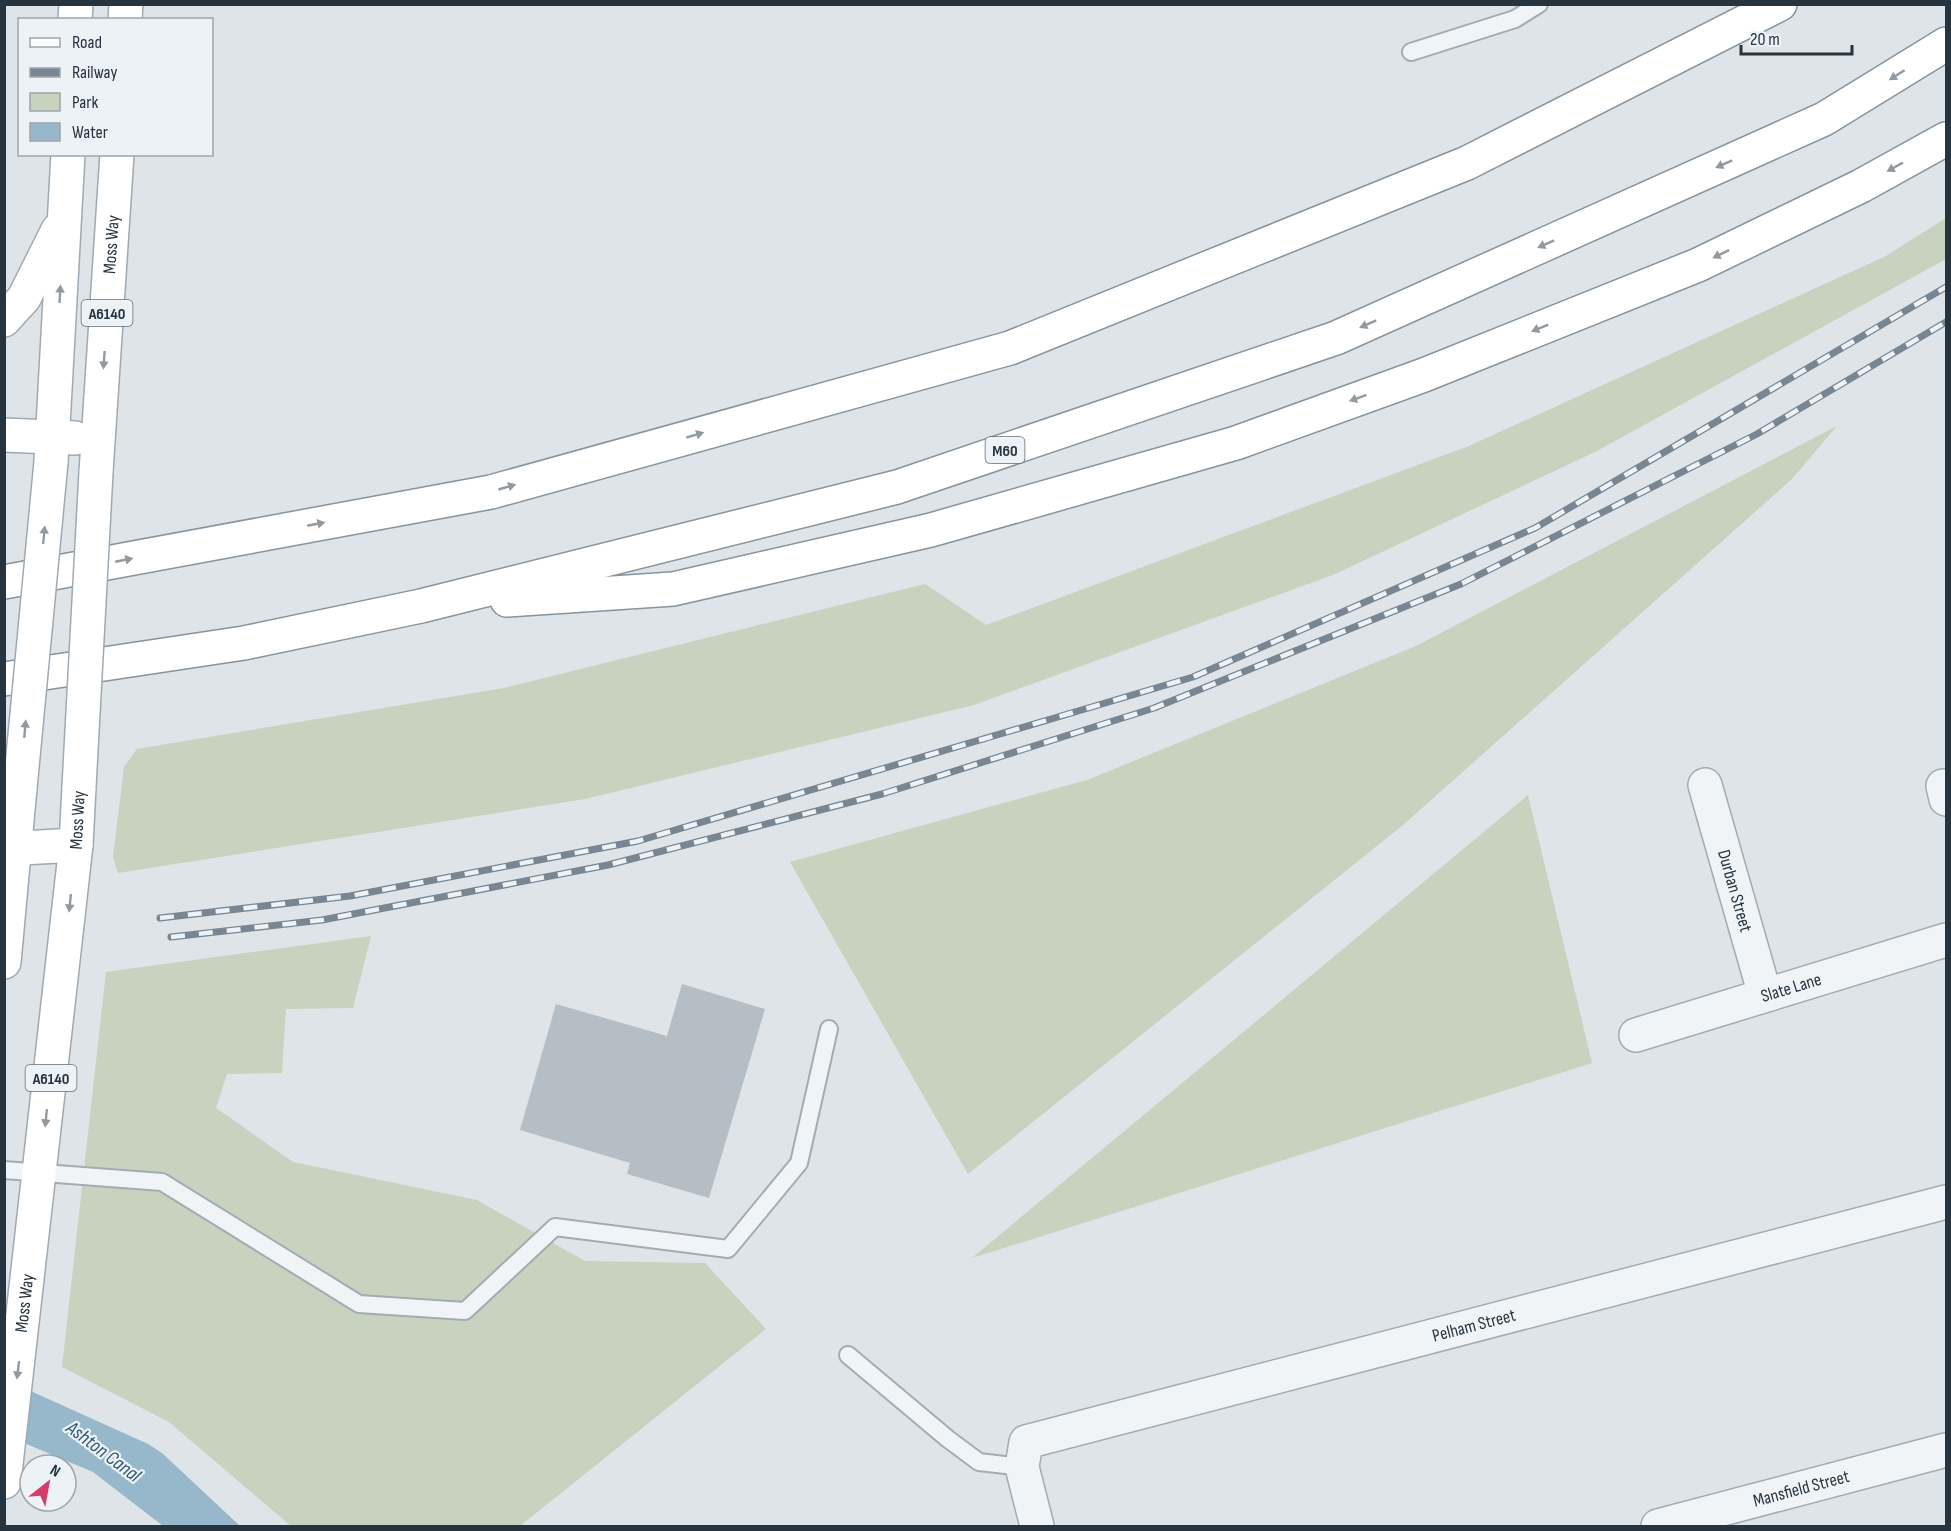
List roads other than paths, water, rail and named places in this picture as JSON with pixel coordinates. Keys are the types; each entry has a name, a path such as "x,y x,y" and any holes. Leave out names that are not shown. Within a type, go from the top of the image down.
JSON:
{"main road":[{"path":"4,582 491,492 1010,348 1467,163 1780,4"},
{"name":"M60","path":"4,679 244,643 421,606 897,487 1336,338 1824,119 1947,44"},
{"name":"M60","path":"421,606 673,589 931,530 1236,443 1424,375 1698,265 1861,186 1947,139"},
{"name":"A6140","path":"4,962 9,849 20,788 51,449 68,156"},
{"name":"Moss Way","path":"4,1482 76,845 97,456 117,156"},
{"path":"4,320 24,298 65,216"},
{"path":"4,435 51,449 97,456"},
{"path":"9,849 76,845"}],"street":[{"name":"Durban Street","path":"1705,784 1766,995"},
{"name":"Slate Lane","path":"1636,1035 1947,940"},
{"name":"Pelham Street","path":"1022,1467 1026,1442 1947,1202"},
{"name":"Mansfield Street","path":"1658,1527 1947,1450"},
{"path":"1022,1467 1037,1527"}],"lane":[{"path":"1411,52 1515,19 1539,4"},
{"path":"4,1170 162,1182 359,1304 465,1311 555,1227 728,1249 799,1163 829,1029"},
{"path":"848,1355 979,1462 1022,1467"}],"water":[{"name":"Ashton Canal","path":"4,1379 148,1444 162,1453 240,1526 163,1526 93,1472 78,1466 78,1453 48,1453 5,1435"}],"railway":[{"path":"160,918 350,896 638,841 1193,677 1535,528 1946,287"},
{"path":"171,937 322,920 608,865 882,794 1154,708 1461,584 1757,434 1946,322"}]}
